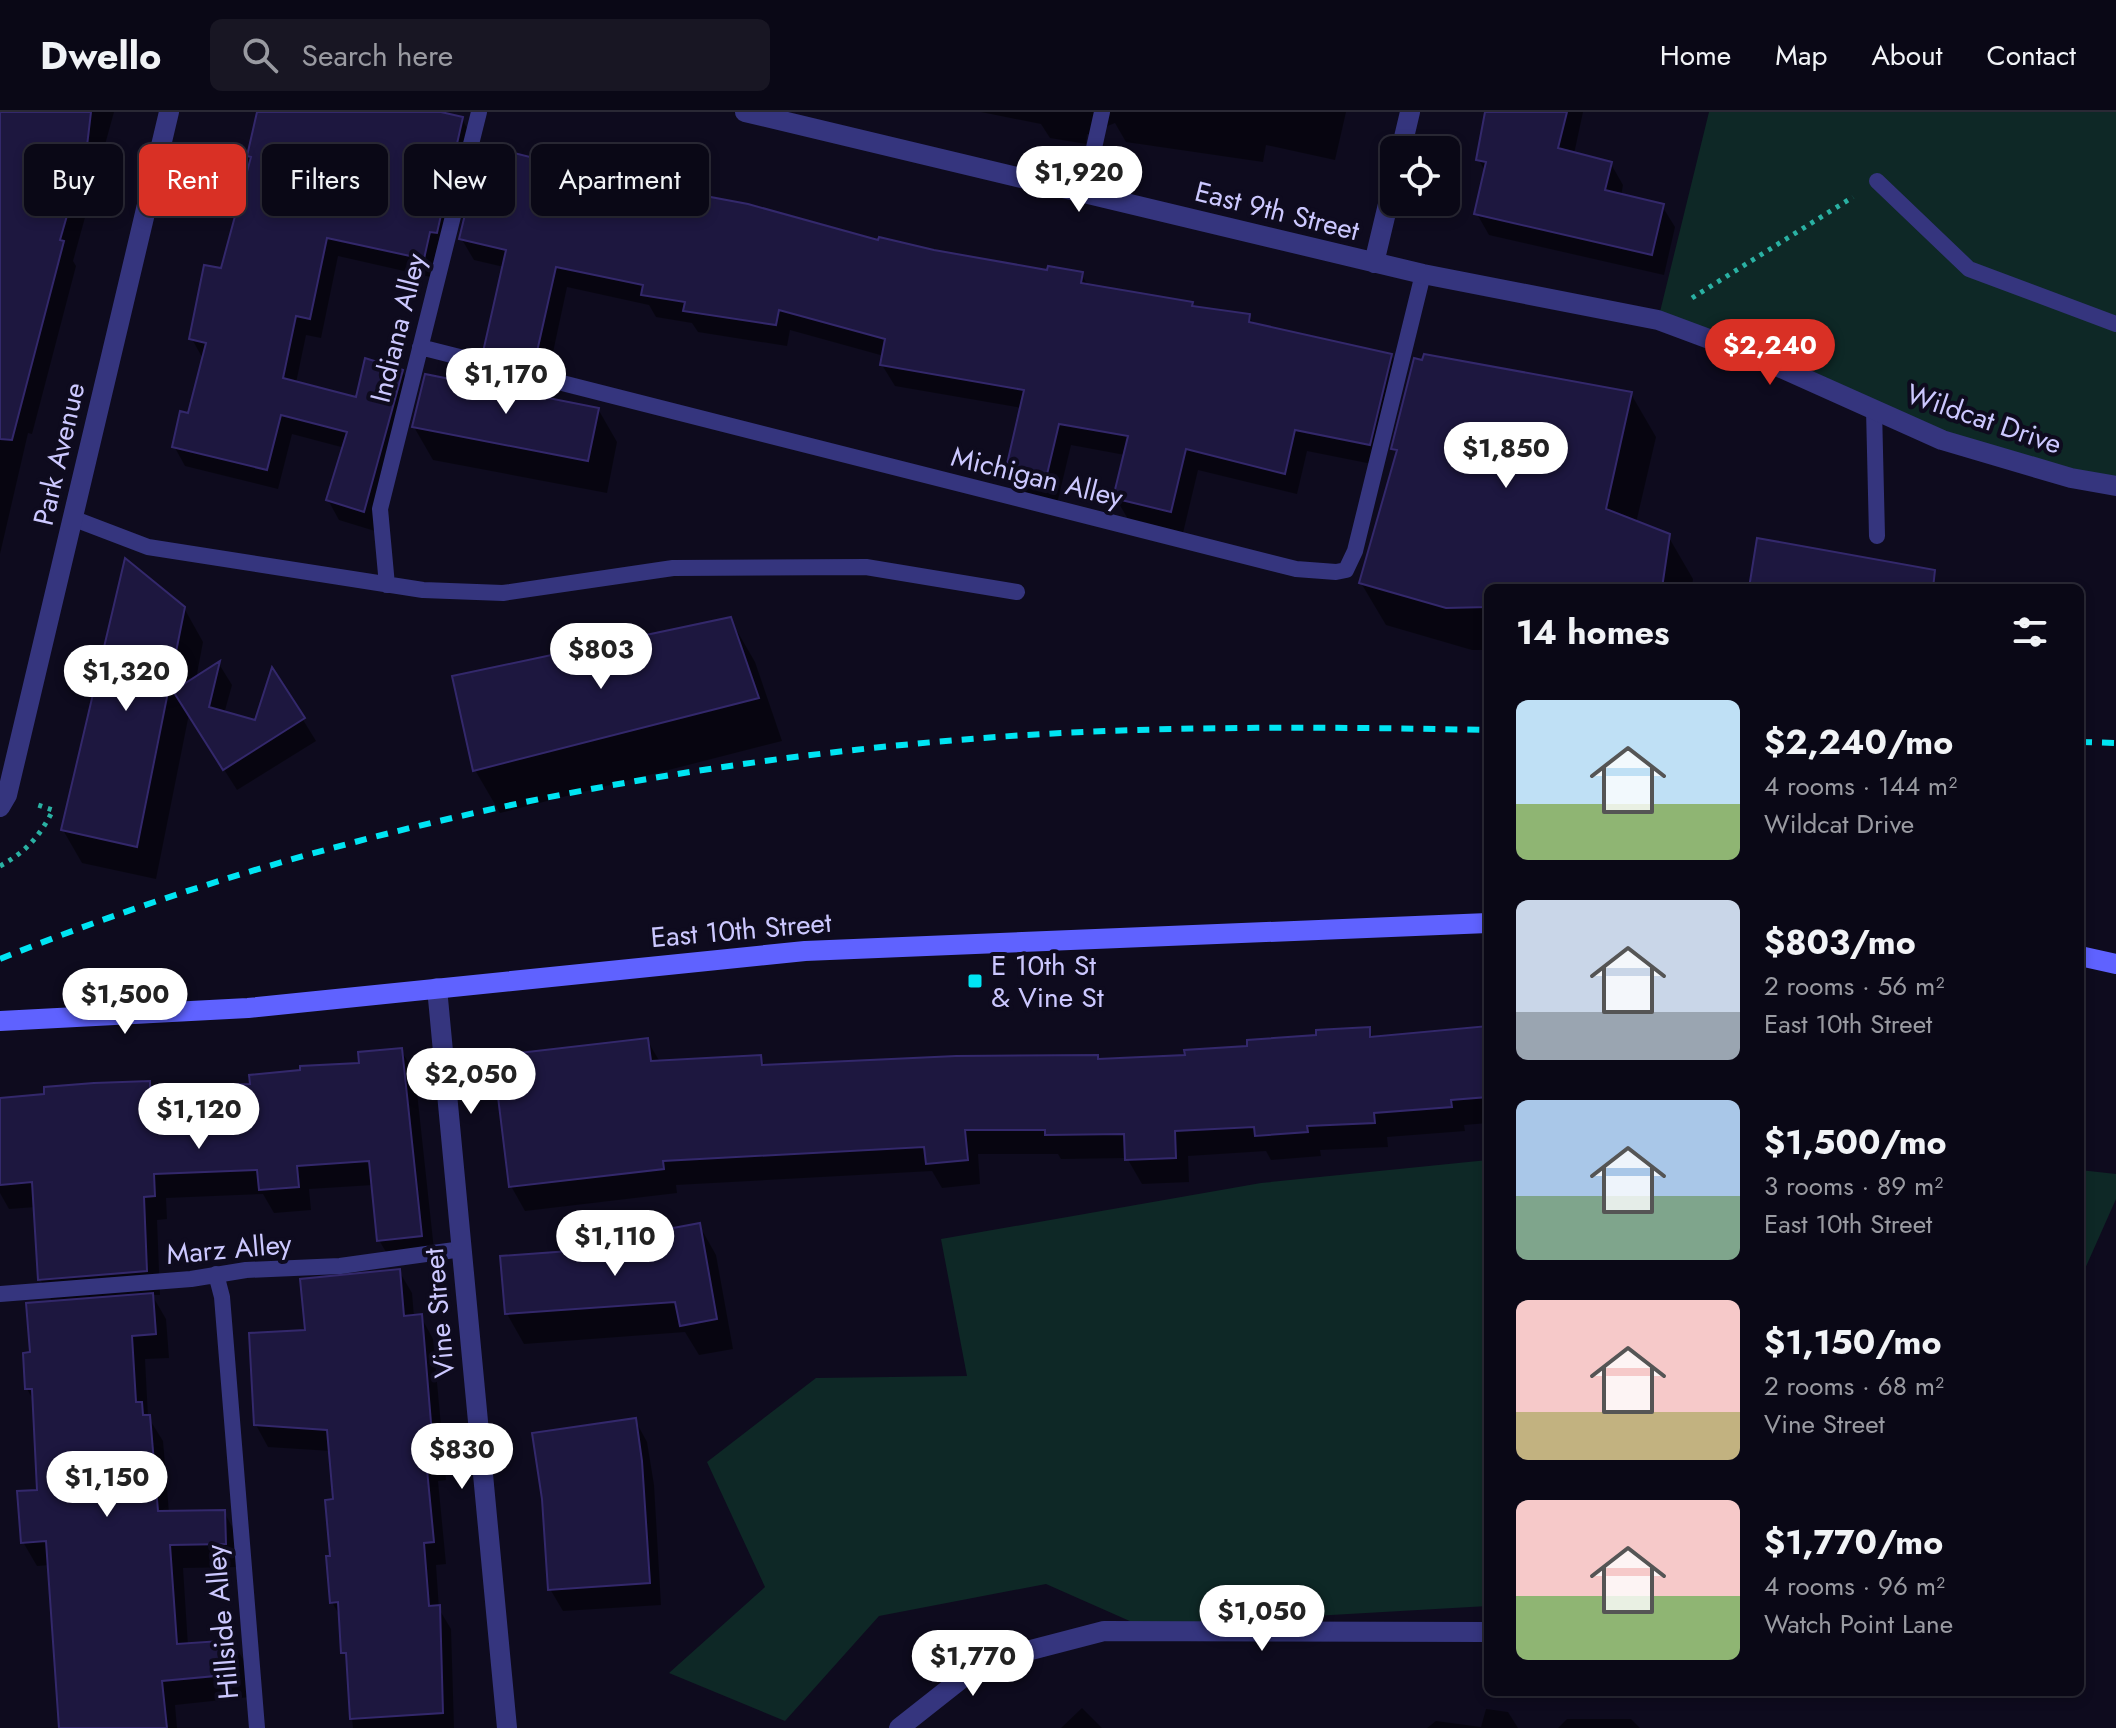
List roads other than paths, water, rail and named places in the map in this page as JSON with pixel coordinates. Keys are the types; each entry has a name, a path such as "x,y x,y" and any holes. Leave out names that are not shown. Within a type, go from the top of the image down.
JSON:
{"main road":[{"name":"East 10th Street","path":"0,1021 248,1008 805,951 1484,923"},
{"path":"2084,957 2116,964"}],"street":[{"name":"Park Avenue","path":"4,801 169,112"},
{"name":"East 9th Street","path":"745,112 783,116 1084,193 1423,274"},
{"path":"1404,136 1410,112"},
{"path":"1374,263 1385,216"},
{"name":"Wildcat Drive","path":"1423,274 1658,320 1752,355 1942,440 2071,478 2116,486"},
{"name":"Vine Street","path":"437,988 507,1728"},
{"path":"899,1728 965,1676 1000,1658 1104,1631 1484,1632"}],"lane":[{"name":"Indiana Alley","path":"387,585 380,509 479,112"},
{"path":"1084,193 1102,112"},
{"path":"1877,181 1969,269 2116,324"},
{"name":"Michigan Alley","path":"420,347 1296,569 1336,572 1346,570 1355,551 1423,274"},
{"path":"1874,409 1877,536"},
{"path":"72,518 148,547 387,585 503,593 673,568 866,567 1017,592"},
{"name":"Marz Alley","path":"0,1294 340,1266 462,1249"},
{"name":"Hillside Alley","path":"216,1274 222,1297 257,1728"}],"railway":[{"path":"0,959 126,912 256,870 387,834 521,803 791,757 1061,733 1274,728 1484,730"},
{"path":"2084,742 2116,743"}],"place":[{"name":"E 10th St & Vine St","path":"975,981"}]}
